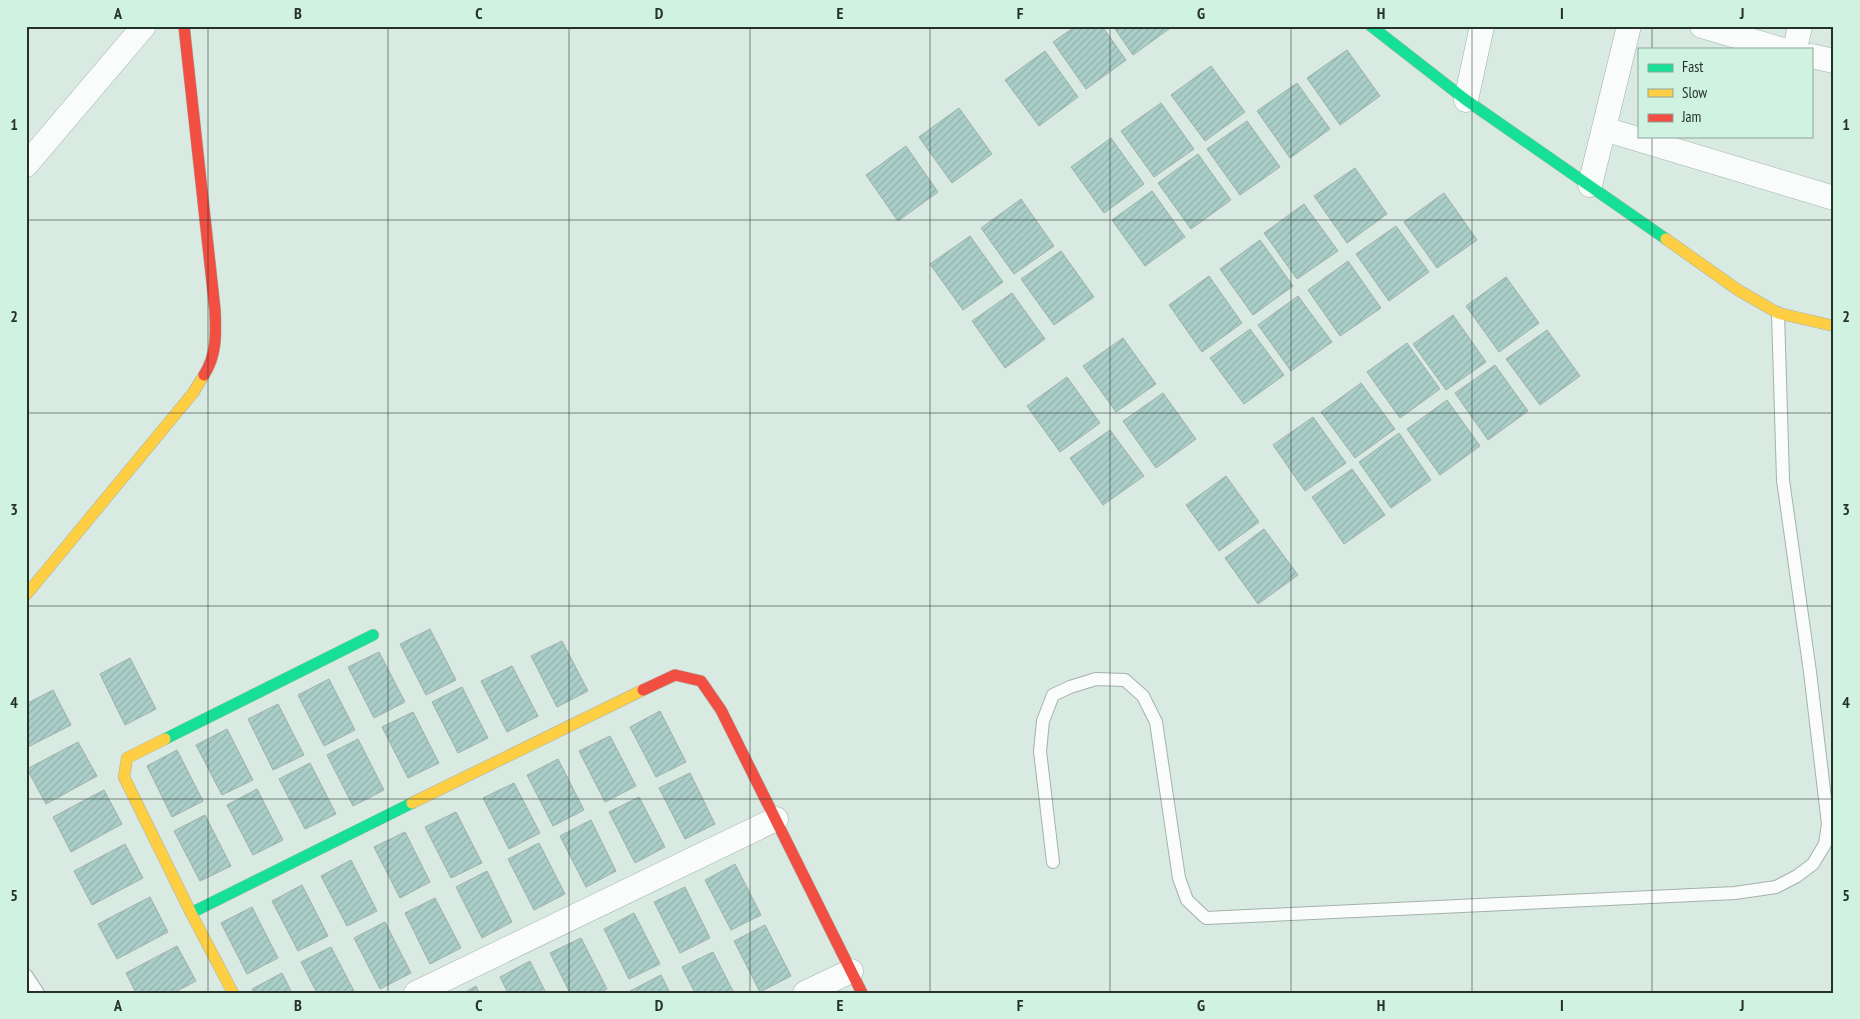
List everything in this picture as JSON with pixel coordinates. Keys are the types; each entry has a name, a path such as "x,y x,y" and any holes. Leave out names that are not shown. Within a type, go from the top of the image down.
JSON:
{"street":[{"path":"26,165 144,26"},
{"path":"31,580 193,393 208,369 216,343 215,310 184,26"},
{"path":"1371,26 1466,100 1738,290 1778,313 1834,326"},
{"path":"1466,100 1482,26"},
{"path":"1590,185 1629,26"},
{"path":"1702,26 1777,48"},
{"path":"1795,48 1800,26"},
{"path":"1812,56 1834,61"},
{"path":"1604,129 1834,198"},
{"path":"234,993 191,914 124,777 127,758 374,635"},
{"path":"191,914 582,719 675,675 701,681 721,710 862,993"},
{"path":"416,993 776,819"},
{"path":"805,993 850,971"}],"lane":[{"path":"1054,862 1040,751 1043,721 1053,695 1070,687 1096,679 1125,680 1143,696 1156,722 1179,878 1187,900 1206,918 1735,893 1776,886 1797,876 1813,864 1825,844 1828,824 1810,672 1783,480 1778,313"},
{"path":"26,975 38,993"}],"building":[{"path":"1076,26 1102,26 1126,60 1086,89 1053,42"},
{"path":"1113,26 1173,26 1133,55"},
{"path":"1347,50 1380,96 1340,125 1307,78"},
{"path":"1045,51 1078,97 1039,126 1005,80"},
{"path":"1211,66 1245,112 1205,141 1171,95"},
{"path":"1297,83 1330,129 1290,158 1257,111"},
{"path":"1161,103 1194,149 1154,177 1121,131"},
{"path":"959,108 992,154 952,183 919,137"},
{"path":"1247,121 1280,167 1240,195 1207,149"},
{"path":"1111,138 1144,184 1104,213 1071,167"},
{"path":"906,146 938,192 898,221 866,175"},
{"path":"1198,154 1231,200 1191,229 1158,183"},
{"path":"1355,168 1387,214 1347,243 1314,196"},
{"path":"1152,191 1185,237 1145,266 1112,220"},
{"path":"1444,193 1477,240 1437,268 1404,222"},
{"path":"1021,199 1054,246 1014,274 981,228"},
{"path":"1304,204 1338,251 1297,279 1264,233"},
{"path":"1396,226 1429,272 1389,301 1356,254"},
{"path":"970,236 1003,282 963,310 930,264"},
{"path":"1260,240 1293,286 1253,315 1220,269"},
{"path":"1061,251 1094,297 1054,325 1021,279"},
{"path":"1348,261 1381,308 1340,336 1308,290"},
{"path":"1209,276 1242,323 1202,352 1169,305"},
{"path":"1506,277 1539,323 1499,352 1466,306"},
{"path":"1012,293 1045,339 1005,368 972,321"},
{"path":"1298,296 1332,342 1291,371 1258,325"},
{"path":"1453,315 1486,362 1446,390 1413,344"},
{"path":"1250,329 1284,375 1244,404 1210,358"},
{"path":"1547,330 1580,376 1540,405 1506,359"},
{"path":"1123,338 1156,384 1116,412 1083,366"},
{"path":"1407,343 1440,389 1400,418 1367,372"},
{"path":"1495,365 1528,411 1488,440 1455,393"},
{"path":"1067,377 1100,423 1060,452 1027,406"},
{"path":"1361,383 1395,429 1355,458 1321,412"},
{"path":"1163,393 1196,439 1156,468 1123,421"},
{"path":"1447,400 1480,446 1440,475 1407,429"},
{"path":"1313,417 1346,463 1305,491 1273,445"},
{"path":"1110,430 1144,476 1103,505 1070,458"},
{"path":"1399,433 1431,480 1391,508 1359,462"},
{"path":"1352,469 1385,515 1344,544 1312,497"},
{"path":"1226,476 1259,522 1219,551 1186,505"},
{"path":"1264,529 1298,575 1258,604 1225,558"},
{"path":"430,629 456,680 426,695 400,644"},
{"path":"562,641 588,691 557,707 531,656"},
{"path":"379,652 405,702 374,718 348,667"},
{"path":"130,658 156,709 125,725 100,674"},
{"path":"512,666 538,716 507,732 481,681"},
{"path":"329,679 355,730 324,746 298,695"},
{"path":"462,687 488,738 458,753 432,702"},
{"path":"53,690 71,725 26,748 26,704"},
{"path":"278,704 304,755 273,770 248,719"},
{"path":"660,711 686,762 656,777 630,727"},
{"path":"413,712 439,763 408,778 382,727"},
{"path":"227,729 253,780 222,795 196,745"},
{"path":"610,736 636,786 605,802 579,751"},
{"path":"358,739 384,790 353,806 327,755"},
{"path":"78,742 97,776 46,804 27,769"},
{"path":"177,750 203,801 172,817 147,766"},
{"path":"558,759 584,810 553,826 527,775"},
{"path":"310,763 336,814 305,829 279,779"},
{"path":"690,773 715,824 685,839 659,788"},
{"path":"514,783 540,833 509,849 483,798"},
{"path":"257,789 283,840 253,855 227,805"},
{"path":"104,790 122,824 71,852 53,817"},
{"path":"639,797 665,847 635,863 609,812"},
{"path":"456,812 482,863 451,878 425,827"},
{"path":"205,815 231,866 200,881 174,831"},
{"path":"591,820 616,871 586,887 560,836"},
{"path":"405,832 430,882 400,898 374,847"},
{"path":"539,843 565,894 534,910 508,859"},
{"path":"125,844 143,878 92,905 74,871"},
{"path":"351,860 377,911 347,926 321,876"},
{"path":"735,864 761,915 731,930 705,880"},
{"path":"487,871 512,922 482,938 456,887"},
{"path":"302,885 328,936 298,951 272,901"},
{"path":"685,887 710,938 680,953 654,902"},
{"path":"150,897 168,932 117,959 98,924"},
{"path":"435,898 461,948 430,964 405,913"},
{"path":"252,907 278,958 247,974 221,923"},
{"path":"634,913 660,964 629,979 604,929"},
{"path":"385,922 411,973 380,989 354,938"},
{"path":"765,925 791,976 760,992 734,941"},
{"path":"581,938 607,989 598,993 570,993 550,953"},
{"path":"177,946 196,981 173,993 136,993 126,973"},
{"path":"331,947 355,993 317,993 301,962"},
{"path":"713,952 734,993 695,993 682,967"},
{"path":"530,961 546,993 508,993 500,977"},
{"path":"282,973 292,993 254,993 252,989"},
{"path":"661,975 670,993 631,993 630,991"},
{"path":"476,986 479,993 464,993"}],"traffic: fast":[{"path":"1371,26 1466,100 1666,239"},
{"path":"165,739 373,635"},
{"path":"191,913 412,803"}],"traffic: slow":[{"path":"1666,239 1738,290 1778,313 1834,326"},
{"path":"26,595 193,393 204,375"},
{"path":"412,803 643,690"},
{"path":"165,739 127,758 124,777 233,993"}],"traffic: jam":[{"path":"184,26 215,310 213,352 204,375"},
{"path":"643,690 675,675 701,681 721,710 862,993"}]}
